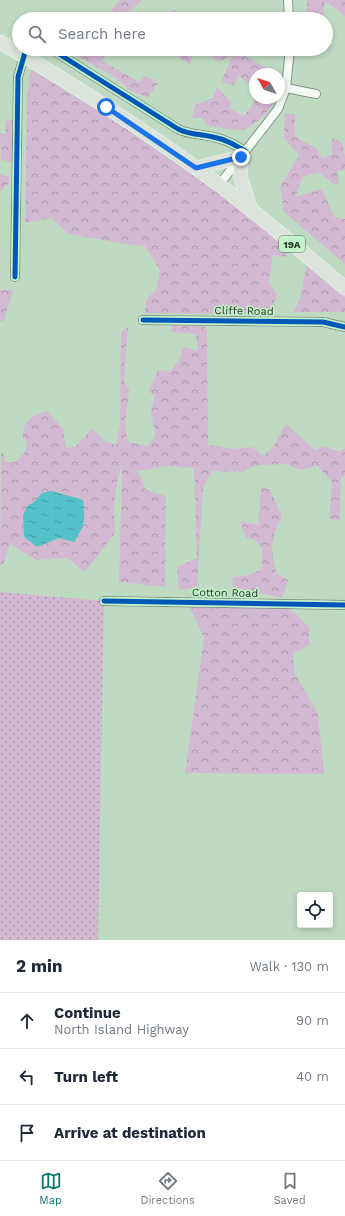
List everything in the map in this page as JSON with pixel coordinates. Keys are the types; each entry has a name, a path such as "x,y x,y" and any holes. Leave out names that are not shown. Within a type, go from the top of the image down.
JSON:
{"main road":[{"name":"19A","path":"0,42 12,47"},
{"name":"19A","path":"30,56 196,168 251,210 345,288"},
{"path":"196,168 243,154 240,176 251,210"}],"street":[{"path":"288,0 289,12"},
{"path":"15,277 18,77 23,56"},
{"path":"62,56 187,134 212,136 226,140 243,154"},
{"path":"219,185 278,109 286,88 289,56"},
{"path":"286,88 316,94"},
{"name":"Cliffe Road","path":"143,320 323,322 345,327"},
{"name":"Cotton Road","path":"104,601 345,606"}],"green space":[{"path":"120,0 142,0 129,12 111,12"},
{"path":"307,0 345,0 345,16 325,1 323,12 306,12"},
{"path":"77,56 105,56 101,60 139,82 145,76 158,83 148,98 131,91 113,76"},
{"path":"178,56 193,56 190,64"},
{"path":"212,56 232,56 218,62"},
{"path":"232,56 245,56 267,68 249,68 249,83 238,76 234,85 221,82"},
{"path":"31,69 127,129 223,196 289,249 285,257 273,255 269,282 277,295 270,314 145,313 146,300 157,288 160,270 145,246 69,234 51,218 25,223 27,97"},
{"path":"217,87 231,102 230,109 244,116 253,104 273,104 256,123 245,129 236,130 209,126 202,118 192,118 195,105 213,98"},
{"path":"285,114 295,114 295,137 316,148 322,158 332,154 332,138 342,142 345,157 345,170 337,171 339,184 333,184 319,172 303,177 295,197 322,189 334,217 345,219 345,264 284,212 280,187 299,155 284,138"},
{"path":"14,120 13,162 1,160 0,133 5,134 6,121"},
{"path":"0,174 9,177 9,183 2,190 0,190"},
{"path":"306,266 330,282 345,297 345,312 294,312 301,296"},
{"path":"0,290 13,290 4,321 0,321"},
{"path":"173,321 198,323 207,329 208,445 234,449 253,447 262,456 271,450 286,424 315,450 325,446 339,452 345,448 345,475 341,479 340,520 329,519 332,482 317,466 300,470 286,464 257,465 242,472 212,471 203,488 197,587 179,590 177,567 197,558 194,468 169,466 138,471 146,490 166,496 165,587 119,582 122,465 117,482 115,499 115,533 85,572 67,558 36,560 10,544 4,563 0,565 1,453 4,454 5,462 15,462 24,454 27,442 23,437 23,431 27,422 33,417 47,411 63,429 66,448 76,446 92,429 106,442 116,445 120,425 121,332 128,327 124,381 129,390 125,426 128,442 148,446 155,436 151,410 155,396 149,391 158,370 169,372 180,359 183,347 198,351 196,334 171,332","holes":["34,502 59,538 37,547 27,506"]},
{"path":"261,488 270,489 282,517 273,538 272,551 277,574 288,580 282,598 233,587 232,577 246,576 262,569 262,549 256,540 246,538 240,521 258,525"},
{"path":"0,592 104,601 98,940 0,940"},
{"path":"188,603 285,604 309,627 309,645 293,654 295,674 318,714 324,774 185,773 204,638"}],"water":[{"path":"52,491 83,500 83,522 80,532 74,542 59,538 37,547 24,537 23,516 27,506 34,502 42,493"}],"cycle path":[{"path":"15,277 18,77 24,56"},
{"path":"62,56 178,129 222,139 245,151"},
{"path":"143,320 323,322 345,327"},
{"path":"104,601 345,605"}],"route":[{"path":"106,107 196,168 241,157"}]}
